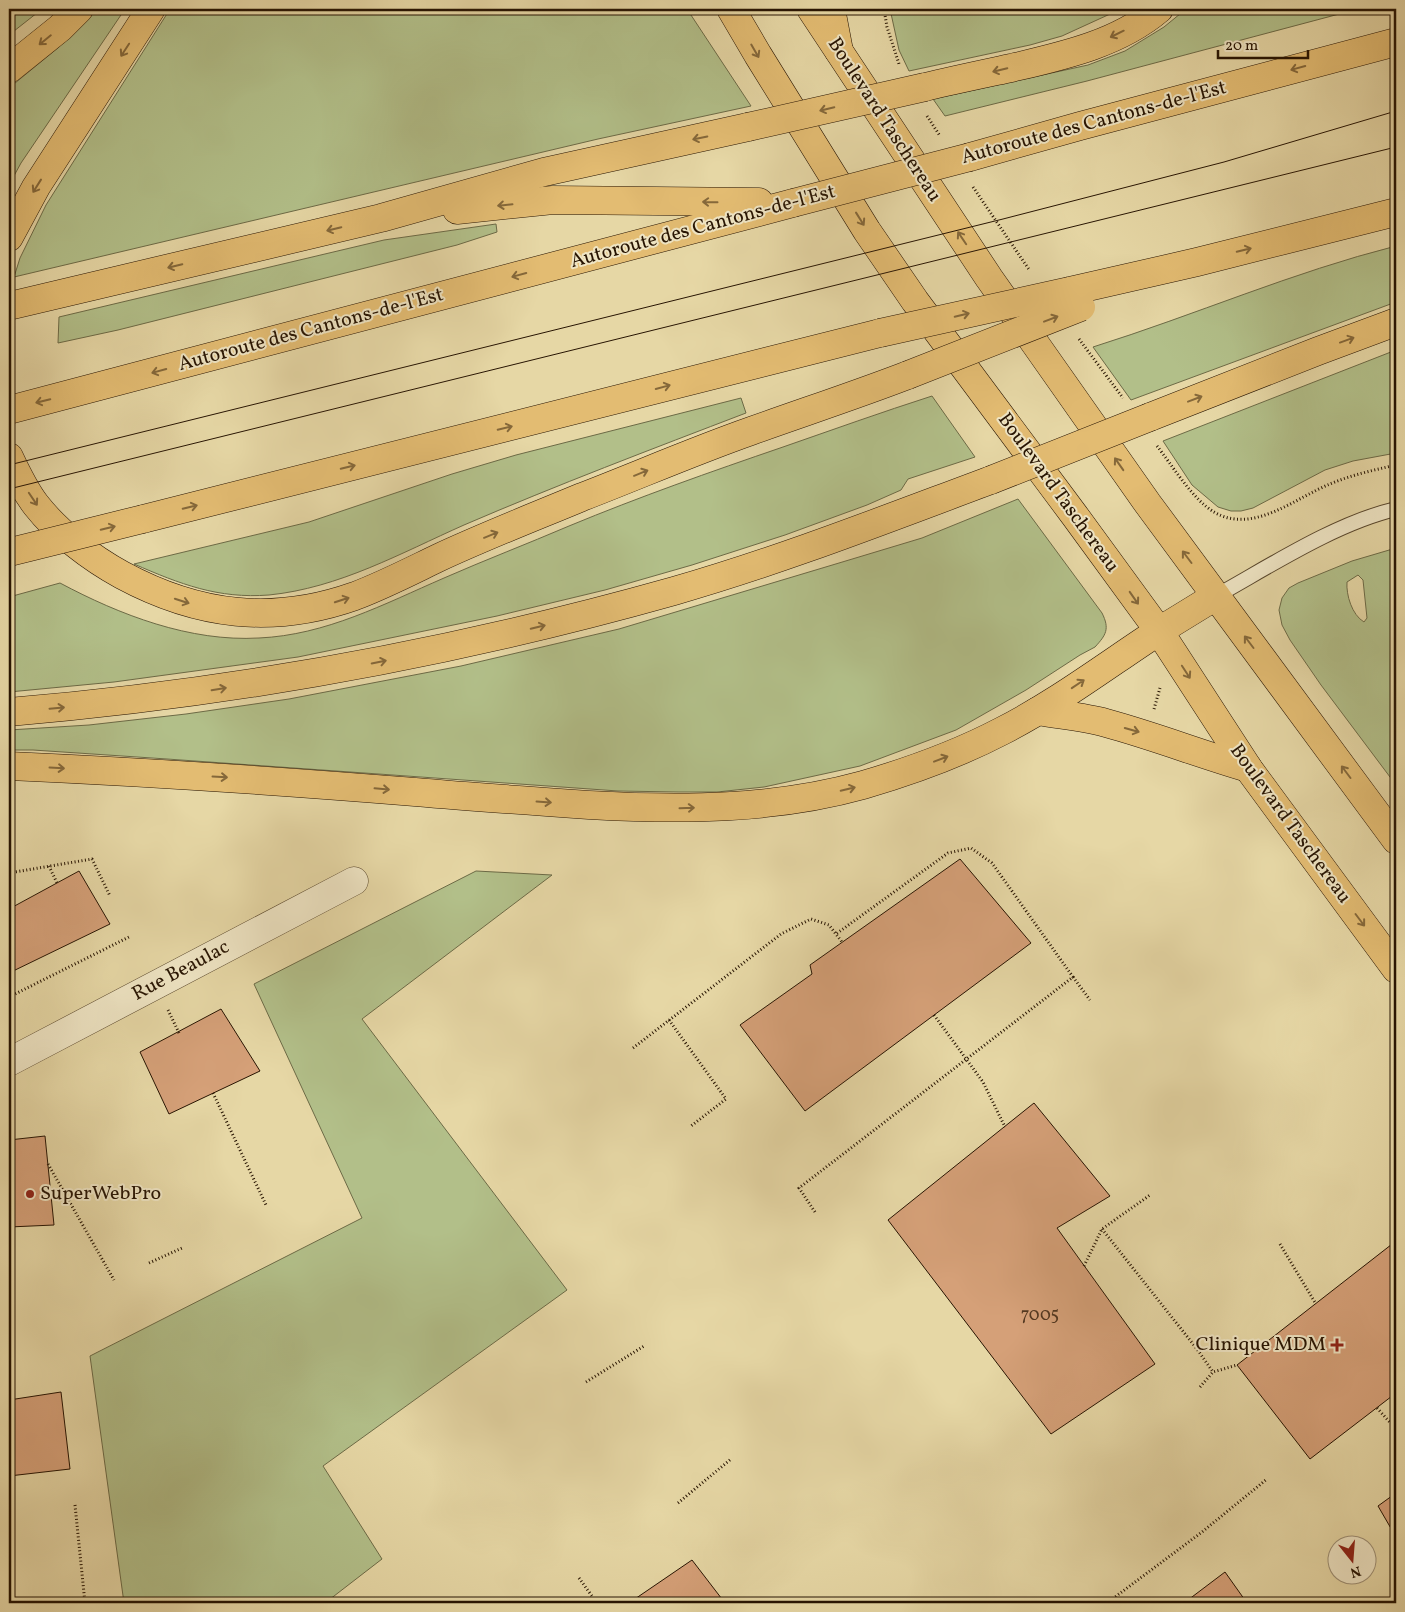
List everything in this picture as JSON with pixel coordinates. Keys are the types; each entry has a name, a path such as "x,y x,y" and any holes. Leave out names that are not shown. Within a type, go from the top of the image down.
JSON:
{"main road":[{"path":"9,69 60,28 79,9"},
{"path":"9,237 36,187 151,9"},
{"name":"Boulevard Taschereau","path":"731,9 807,135 890,265 1159,631 1248,768 1396,969"},
{"name":"Boulevard Taschereau","path":"811,9 989,278 1148,504 1396,840"},
{"path":"831,9 839,51"},
{"path":"9,306 381,218 544,172 1075,52 1138,24 1159,9"},
{"name":"Autoroute des Cantons-de-l'Est","path":"9,410 970,157 1396,42"},
{"path":"381,218 553,200 793,203"},
{"path":"9,552 880,333 1075,299 1197,262 1396,212"},
{"path":"9,457 18,477 37,506 53,523 92,555 129,579 163,595 204,608 244,614 290,612 313,608 357,595 481,538 656,467 908,374 1075,299"},
{"path":"9,712 116,702 214,690 304,676 452,647 536,628 675,591 808,548 991,480 1309,354 1396,322"},
{"path":"9,766 229,778 560,803 638,807 717,807 794,800 860,786 954,754 996,734 1038,711 1159,631 1216,596"},
{"path":"1038,711 1104,722 1248,768"}],"street":[{"name":"Rue Beaulac","path":"9,1062 354,881"}],"lane":[{"path":"1216,596 1329,535 1370,518 1396,510"}],"path":[{"name":"Boulevard Taschereau","path":"884,9 889,36 900,68"},
{"path":"1194,494 1214,512 1225,517 1240,520 1264,516 1332,483 1396,465"},
{"path":"1152,714 1162,684"},
{"path":"836,934 948,853 971,848 992,863 1090,1000"},
{"path":"9,872 92,860 110,896"},
{"path":"49,866 57,883"},
{"path":"633,1048 781,934 811,918 829,925 842,942"},
{"path":"9,997 131,936"},
{"path":"815,1212 799,1188 1073,977"},
{"path":"934,1015 983,1082 1005,1126"},
{"path":"669,1020 726,1099 690,1126"},
{"path":"213,1093 266,1205"},
{"path":"48,1164 114,1280"},
{"path":"1084,1266 1102,1229 1150,1195"},
{"path":"1102,1229 1197,1349 1212,1372"},
{"path":"1280,1244 1316,1304"},
{"path":"149,1263 182,1248"},
{"path":"586,1382 644,1346"},
{"path":"1200,1387 1212,1372 1237,1365"},
{"path":"1377,1408 1396,1429"},
{"path":"678,1503 731,1459"},
{"path":"1107,1603 1202,1532 1267,1479"},
{"path":"75,1505 84,1603"},
{"path":"578,1578 597,1603"}],"green space":[{"path":"15,9 42,9 9,35 9,13"},
{"path":"96,9 125,9 21,163 9,185 9,88 59,47"},
{"path":"170,9 687,9 751,106 598,139 14,277 20,258 46,205"},
{"path":"890,9 1121,9 1062,36 1030,45 909,71 899,50"},
{"path":"1186,9 1358,9 1087,81 945,116 933,99 1088,65 1125,51 1164,27"},
{"path":"496,224 497,232 457,245 118,330 58,343 59,317 384,240"},
{"path":"1396,246 1396,302 1131,400 1093,347 1320,268"},
{"path":"1396,350 1396,453 1353,461 1325,470 1253,508 1231,511 1218,507 1192,485 1163,441"},
{"path":"932,396 975,457 908,479 901,490 867,505 785,535 692,565 605,590 497,616 298,657 114,682 9,692 9,597 60,583 131,616 182,631 207,636 259,638 284,636 308,631 331,625 377,608 475,565 648,495"},
{"path":"741,398 746,413 534,496 369,568 320,585 269,595 233,595 183,584 134,564 309,522 452,474 516,455"},
{"path":"1018,499 1102,613 1106,623 1106,632 1102,639 1095,647 1026,690 956,730 860,766 764,787 717,792 618,791 167,759 9,750 9,730 89,725 186,714 289,699 461,666 619,629 922,538"},
{"path":"1396,548 1396,785 1321,685 1290,640 1282,625 1279,610 1282,598 1289,588 1352,561","holes":["1358,575 1363,580 1367,618 1364,622 1353,610 1347,587 1347,582"]},
{"path":"476,871 552,875 362,1019 567,1290 323,1466 382,1559 325,1603 124,1603 90,1356 362,1218 254,984"}],"building":[{"path":"960,859 1031,943 805,1111 740,1025 812,974 810,965"},
{"path":"79,871 110,924 9,973 9,909"},
{"path":"221,1009 260,1071 169,1114 140,1052"},
{"path":"1034,1103 1110,1196 1057,1228 1155,1364 1051,1434 888,1220"},
{"name":"SuperWebPro","path":"45,1136 54,1225 9,1227 9,1140"},
{"path":"1396,1241 1396,1393 1310,1459 1237,1365"},
{"path":"61,1392 70,1469 9,1476 9,1400"},
{"path":"1396,1493 1396,1537 1378,1506"},
{"path":"692,1560 725,1603 629,1603"},
{"path":"1225,1572 1247,1603 1184,1603"}],"tram line":[{"path":"9,465 1003,219 1224,162 1396,111"},
{"path":"9,489 1396,147"}],"place":[{"name":"SuperWebPro","path":"30,1194"},
{"name":"Clinique MDM","path":"1337,1345"}]}
